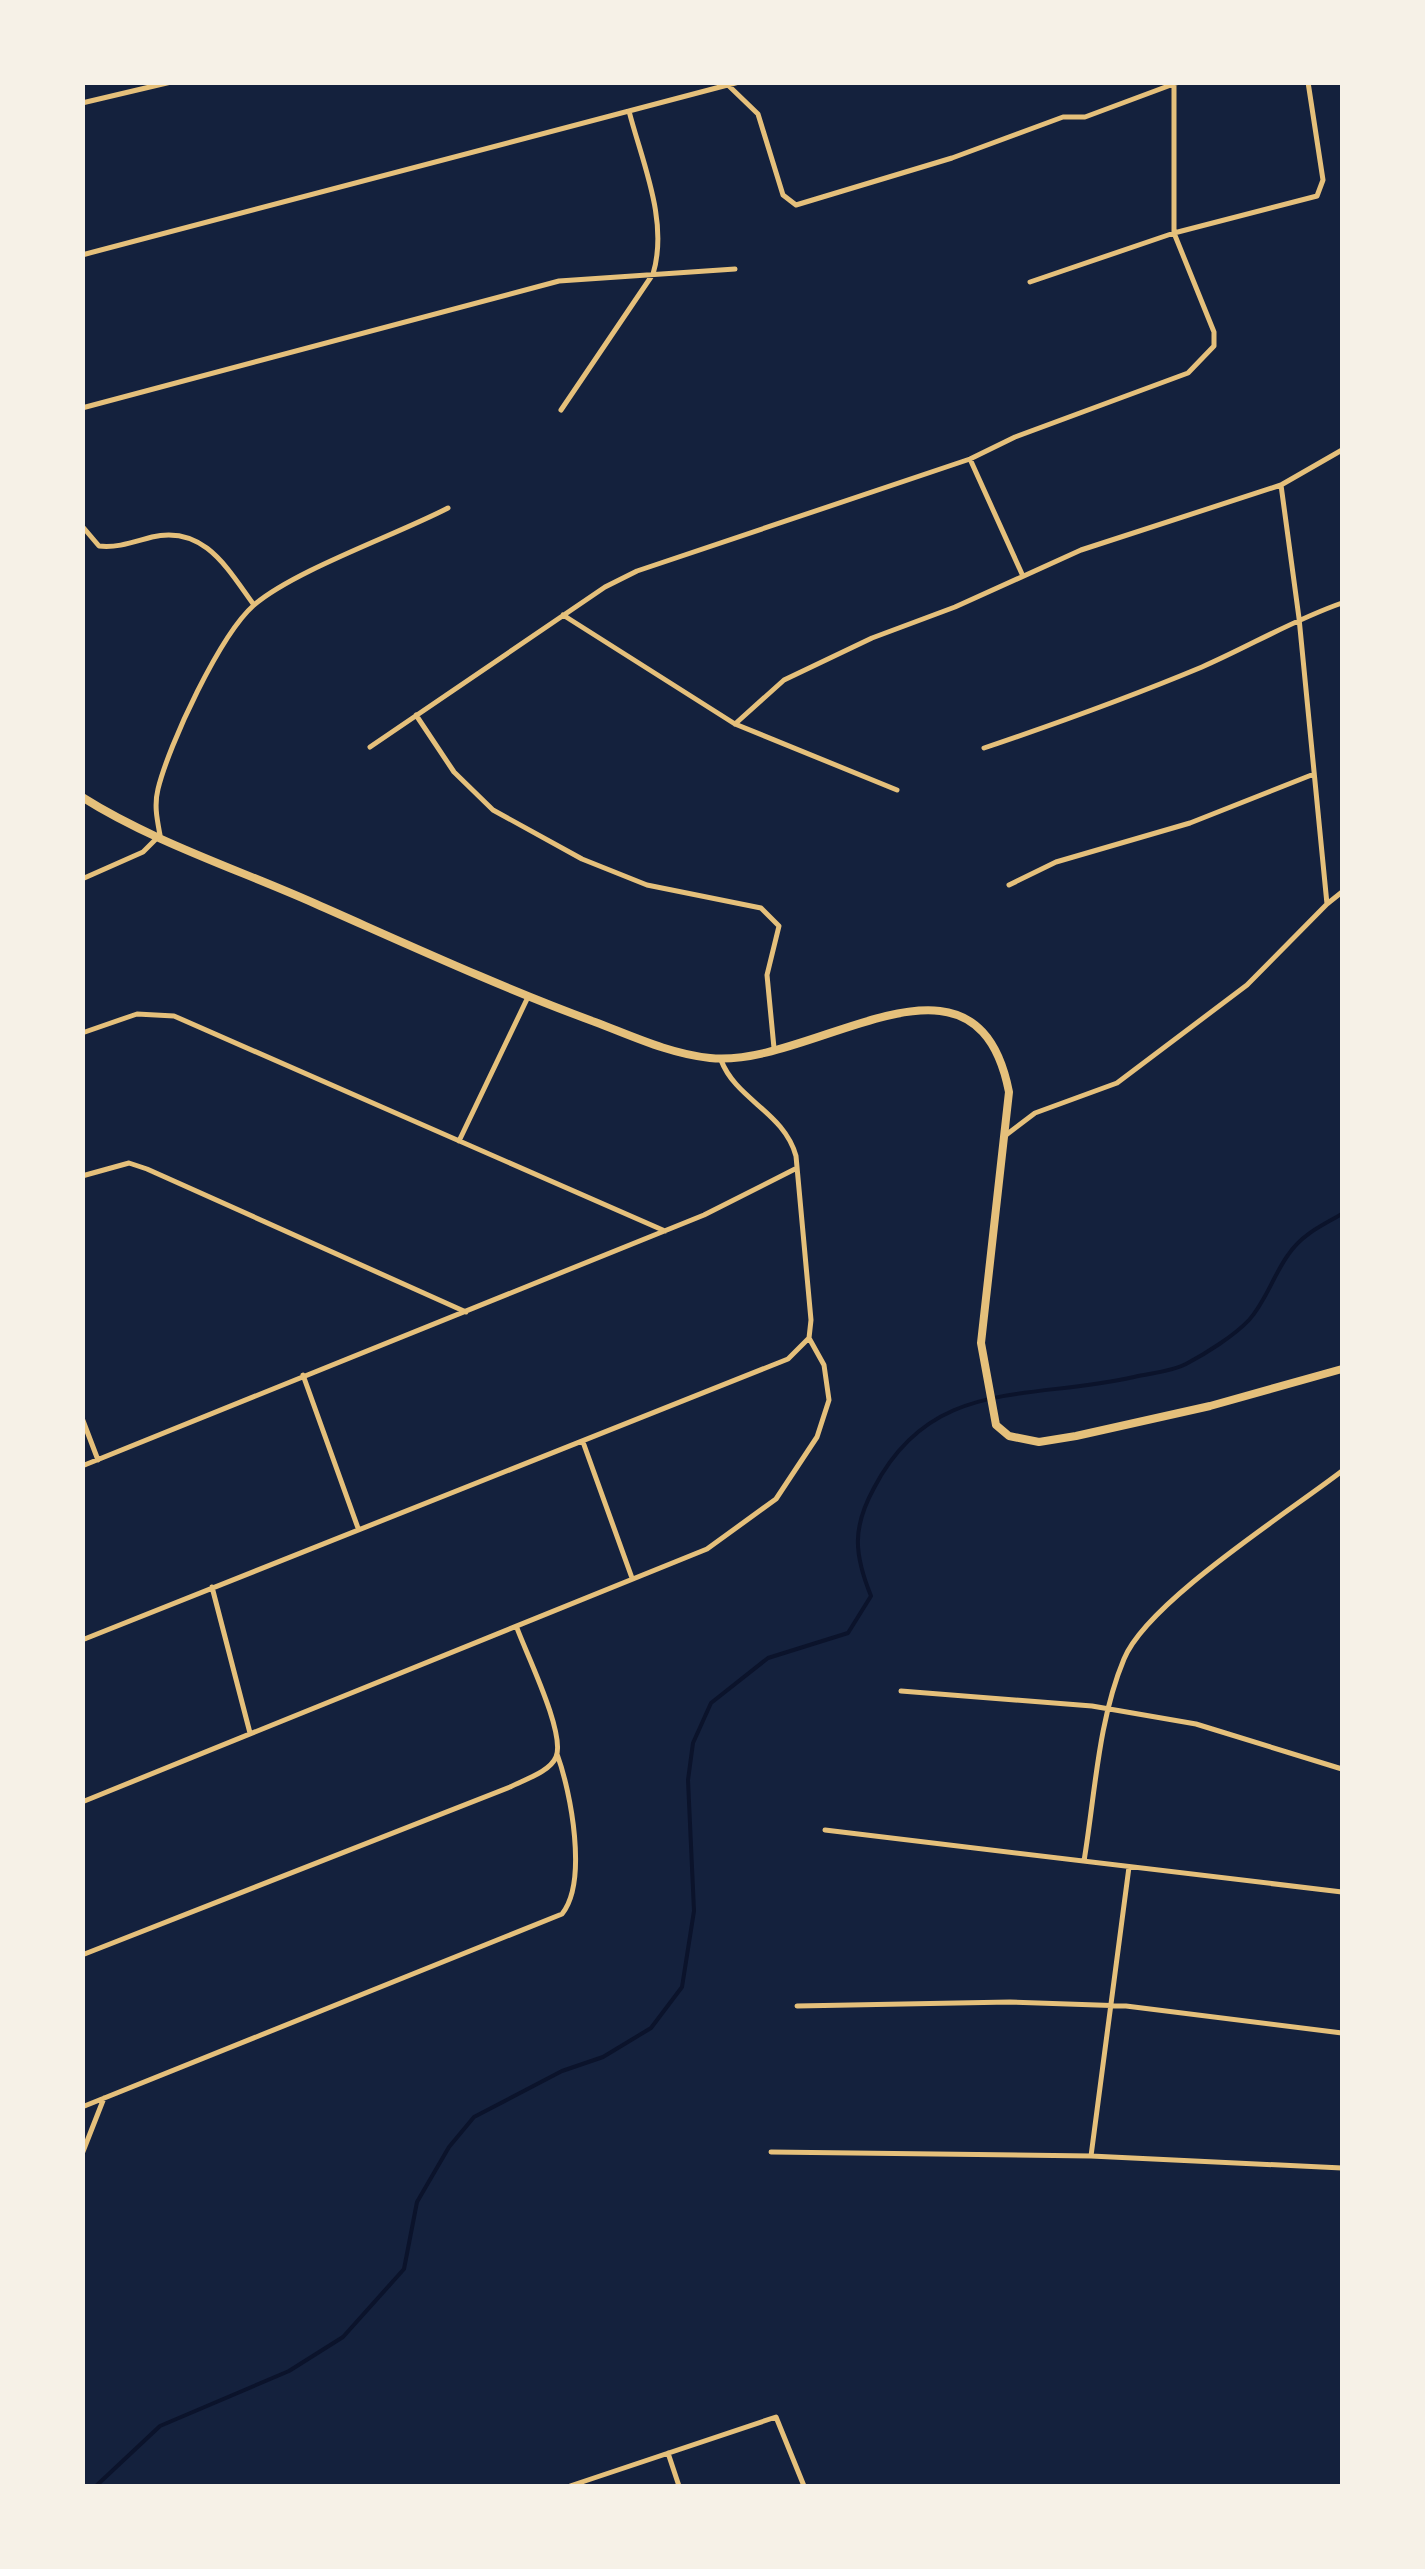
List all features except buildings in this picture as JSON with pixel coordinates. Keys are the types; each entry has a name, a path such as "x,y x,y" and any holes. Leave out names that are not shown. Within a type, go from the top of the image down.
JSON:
{"street":[{"path":"82,103 170,82"},
{"path":"82,255 739,82"},
{"path":"1030,282 1174,233 1317,196 1323,180 1308,82"},
{"path":"370,746 637,571 970,459 1015,437 1162,386 1206,358 1214,346 1214,332 1174,233 1177,84 1085,117 1063,117 952,158 796,205 782,195 758,114 729,86"},
{"path":"561,410 652,274 659,228 628,110"},
{"path":"82,408 559,281 735,269"},
{"path":"735,724 784,680 1022,574 1280,485 1342,450"},
{"path":"970,459 1022,574"},
{"path":"1280,485 1299,618 1327,904"},
{"path":"160,835 155,808 158,788 178,734 205,680 254,605 280,588 448,508"},
{"path":"82,526 99,546 114,548 179,532 198,540 218,556 254,605"},
{"path":"984,748 1093,712 1206,665 1299,618 1342,603"},
{"path":"563,616 735,724 898,790"},
{"path":"416,715 454,772 494,810 582,858 647,886 761,908 772,914 779,926 767,975 774,1050"},
{"path":"1009,885 1056,862 1190,822 1314,774"},
{"path":"82,797 528,998 650,1043 721,1060 774,1050 899,1013 960,1012 991,1037 1000,1054 1009,1092 985,1292 983,1372 996,1425 1009,1436 1039,1442 1210,1406 1342,1370"},
{"path":"82,878 143,852 160,835"},
{"path":"1006,1135 1035,1114 1117,1084 1247,985 1342,892"},
{"path":"459,1141 528,998"},
{"path":"82,1033 137,1014 174,1016 664,1231"},
{"path":"82,1802 707,1549 776,1499 818,1437 830,1400 824,1365 809,1338 811,1320 797,1168 790,1136 737,1085 721,1060"},
{"path":"82,1176 128,1164 147,1169 467,1312"},
{"path":"82,1466 664,1231 797,1168"},
{"path":"82,1640 358,1528 768,1370 809,1338"},
{"path":"304,1375 358,1528"},
{"path":"82,1418 98,1460"},
{"path":"583,1442 632,1578"},
{"path":"1084,1861 1108,1708 1124,1656 1152,1615 1342,1471"},
{"path":"212,1587 250,1732"},
{"path":"82,2107 562,1914 573,1900 573,1827 568,1782 557,1754 550,1713 516,1627"},
{"path":"901,1692 1108,1708 1196,1724 1342,1769"},
{"path":"82,1956 510,1787 544,1769 557,1754"},
{"path":"825,1830 1342,1892"},
{"path":"1091,2156 1130,1866"},
{"path":"797,2006 1010,2002 1114,2006 1342,2033"},
{"path":"82,2154 104,2098"},
{"path":"770,2152 1091,2156 1342,2168"},
{"path":"570,2486 776,2416 804,2486"},
{"path":"668,2453 679,2486"}],"waterway":[{"path":"96,2486 160,2426 289,2371 343,2337 404,2269 417,2202 449,2147 474,2117 562,2071 603,2057 651,2028 682,1987 694,1911 688,1780 693,1743 711,1703 768,1658 848,1633 871,1596 859,1554 862,1516 874,1488 898,1452 924,1427 954,1410 1021,1393 1095,1384 1186,1364 1243,1326 1293,1248 1312,1231 1342,1214"}]}
